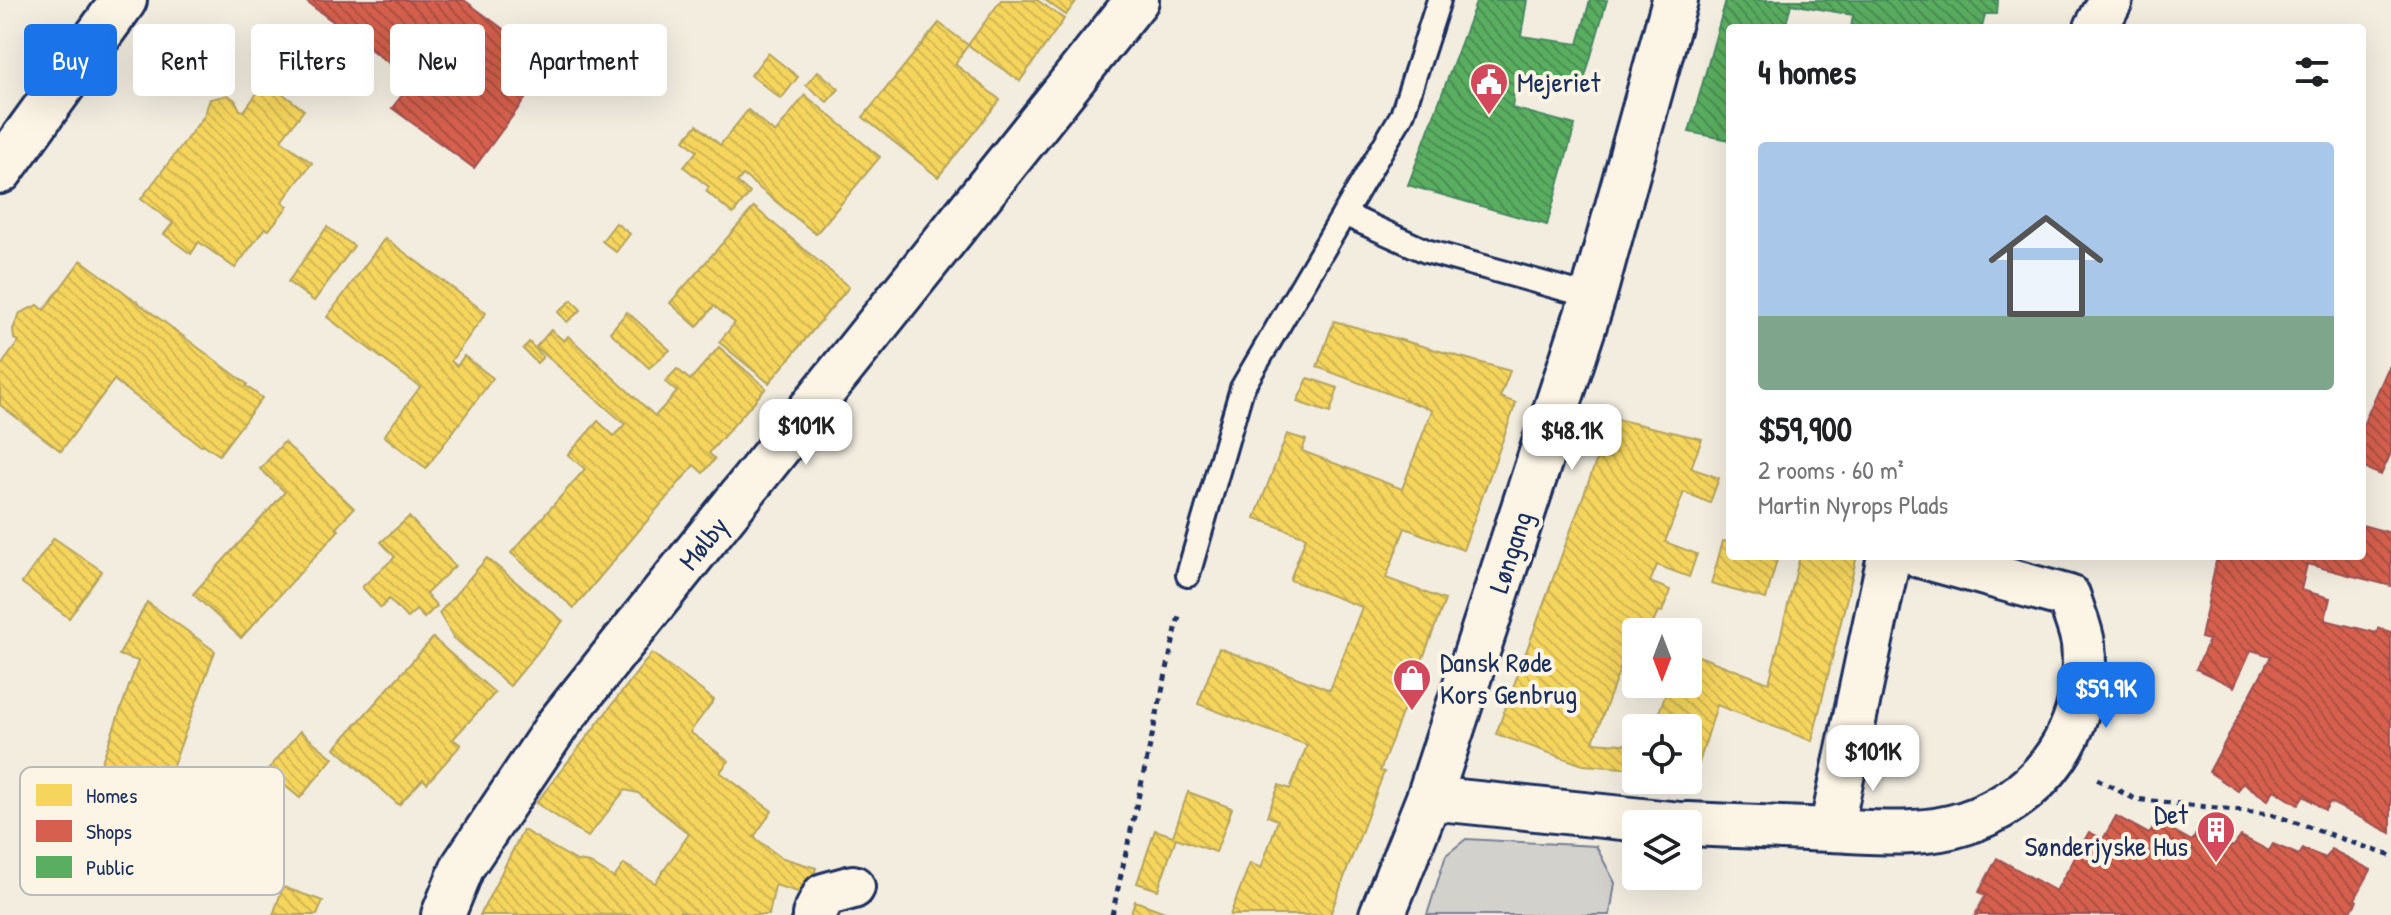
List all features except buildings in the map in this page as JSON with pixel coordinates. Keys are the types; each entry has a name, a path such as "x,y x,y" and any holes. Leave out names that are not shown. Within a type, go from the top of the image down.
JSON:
{"street":[{"path":"0,171 124,0"},
{"name":"Mølby","path":"443,915 463,866 558,724 1137,0"},
{"name":"Løngang","path":"1382,915 1429,798 1593,297 1675,0"},
{"path":"2098,24 2111,0"},
{"path":"1831,830 1888,560"},
{"path":"1702,825 1910,833 1965,823 2016,799 2056,758 2070,733 2083,687 2082,641 2069,597 1935,560"},
{"path":"1429,798 1622,819"},
{"path":"814,915 824,895 853,887"}],"lane":[{"path":"1188,575 1242,388 1402,115 1439,0"},
{"path":"1344,214 1426,251 1593,297"}],"path":[{"path":"1112,915 1188,575"},
{"path":"2056,758 2135,799 2271,814 2391,856"}],"shaded area":[{"path":"1466,839 1596,846 1615,883 1610,915 1427,915 1446,855"}],"place":[{"name":"Mejeriet","path":"1489,116"},
{"name":"Dansk Røde Kors Genbrug","path":"1412,712"},
{"name":"Det Sønderjyske Hus","path":"2216,864"}]}
